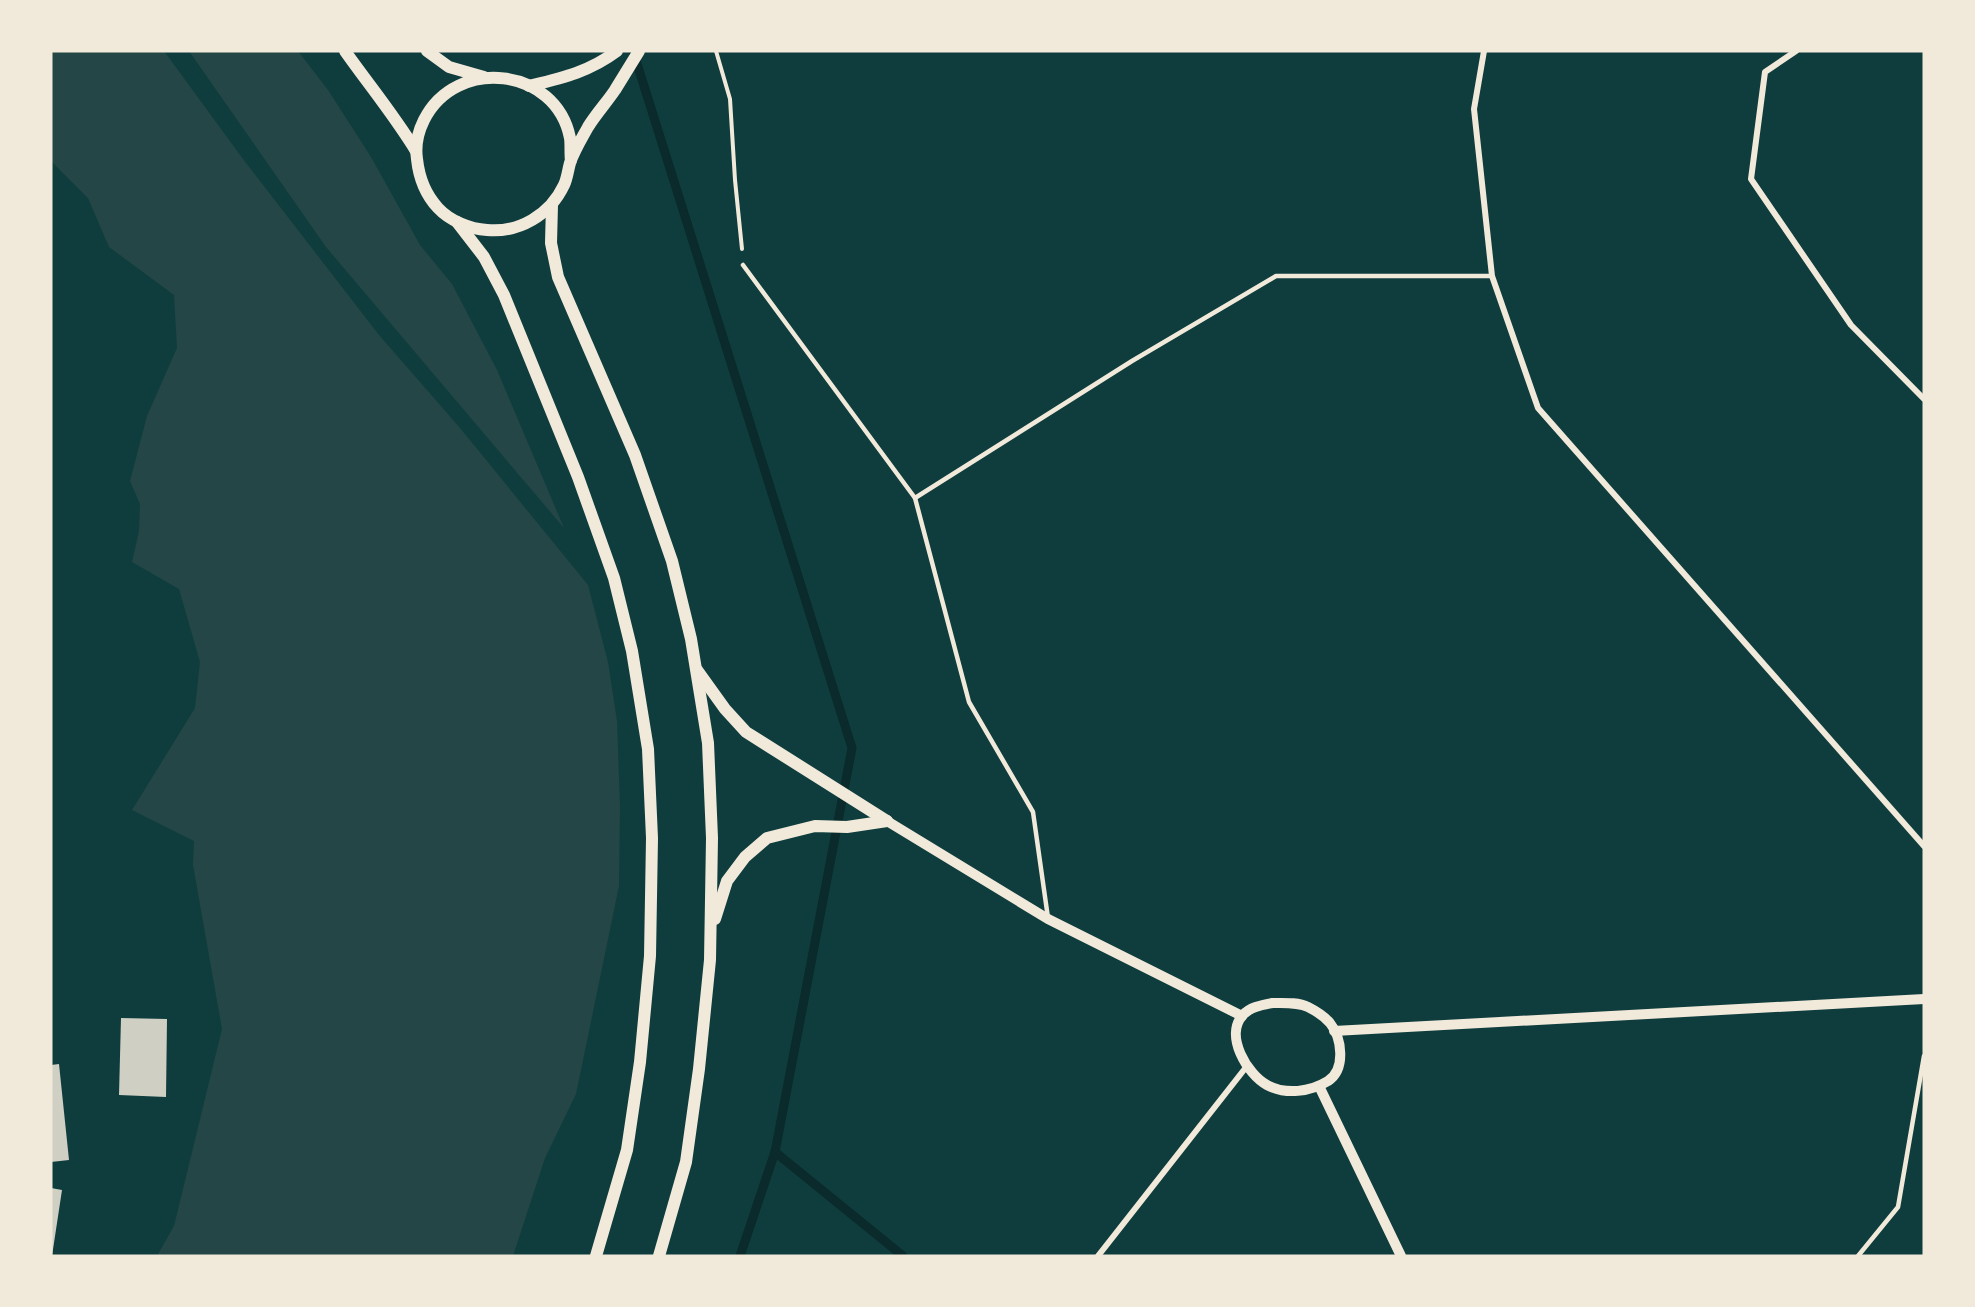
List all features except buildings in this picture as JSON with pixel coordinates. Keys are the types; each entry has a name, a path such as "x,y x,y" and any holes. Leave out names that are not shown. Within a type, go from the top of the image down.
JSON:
{"main road":[{"path":"345,51 396,117 416,151"},
{"path":"427,51 449,67 486,77 508,78 529,86 548,99 562,117 570,138 571,161"},
{"path":"529,86 576,74 605,60 617,51"},
{"path":"486,77 464,82 445,93 429,109 420,129 416,151 418,172 426,192 439,210 457,222 477,230 498,231 518,227 536,219 552,205 565,184 571,161 589,125 615,90 639,51"},
{"path":"552,205 551,243 558,278 635,455 672,561 691,639 708,743 711,838 710,960 699,1069 686,1162 659,1256"},
{"path":"457,222 484,257 504,295 578,477 614,578 632,651 648,749 652,838 650,956 640,1062 627,1150 596,1256"},
{"path":"696,668 725,709 746,732 887,821"},
{"path":"710,935 726,881 745,857 767,838 816,826 847,827 887,821"}],"street":[{"path":"1484,51 1474,109 1492,276 1538,408 1924,846"},
{"path":"1796,51 1765,72 1751,179 1851,325 1924,399"},
{"path":"887,821 1048,919 1242,1016"},
{"path":"1334,1031 1924,999"},
{"path":"1272,1003 1306,1005 1323,1015 1334,1031 1341,1052 1339,1067 1331,1079 1319,1086 1296,1092 1266,1084 1240,1057 1237,1044 1237,1031 1242,1016 1256,1006 1272,1003"},
{"path":"1098,1256 1247,1066"},
{"path":"1319,1086 1401,1256"}],"lane":[{"path":"743,265 915,498 969,702 1033,812 1048,919"},
{"path":"915,498 1132,361 1276,276 1492,276"},
{"path":"1858,1256 1898,1208 1924,1056"}],"path":[{"path":"716,51 730,99 743,265"}],"shaded area":[{"path":"51,51 164,51 243,159 379,335 460,428 588,585 608,662 617,721 620,807 619,886 576,1094 545,1158 513,1256 157,1256 174,1226 222,1029 193,865 194,841 132,810 195,708 200,662 179,589 132,562 139,531 140,504 130,481 147,416 177,348 174,295 109,247 88,198 51,161"},
{"path":"189,51 298,51 328,90 371,157 420,245 452,284 497,370 564,528 326,247"}],"waterway":[{"path":"634,54 852,748 775,1152 740,1256"},
{"path":"775,1152 903,1256"}]}
